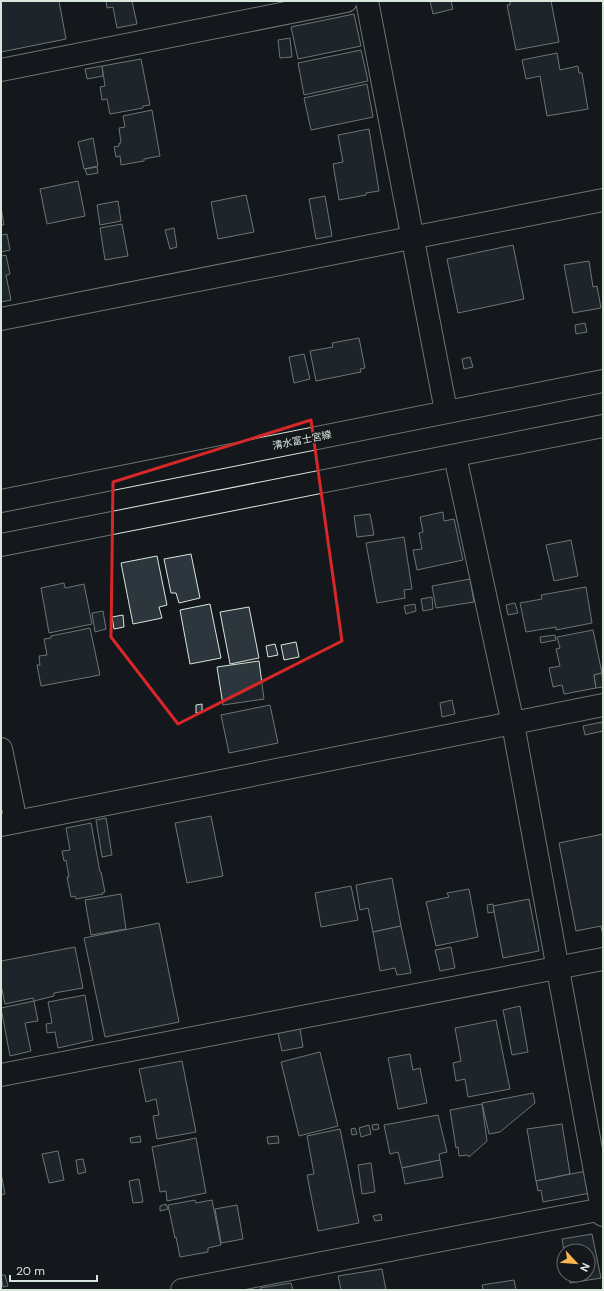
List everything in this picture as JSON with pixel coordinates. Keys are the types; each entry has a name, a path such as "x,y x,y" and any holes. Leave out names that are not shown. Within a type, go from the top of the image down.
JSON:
{"street":[{"path":"1,70 346,1"},
{"path":"367,1 446,411"},
{"path":"1,320 603,200"},
{"name":"清水富士宮線","path":"1,501 603,380"},
{"path":"1,545 603,426"},
{"path":"182,1290 603,1212 513,724 455,456"},
{"path":"1,749 8,823 603,706"},
{"path":"1,1075 558,969 603,959"}],"highlighted area":[{"path":"311,420 342,641 178,724 111,637 113,482"}],"building":[{"path":"1,1 59,1 66,39 1,52"},
{"path":"106,1 132,1 137,24 117,28 113,7 107,8"},
{"path":"430,1 451,1 453,9 433,14"},
{"path":"551,1 559,42 516,50 507,5 510,5 510,2"},
{"path":"354,14 361,46 298,59 291,27"},
{"path":"290,38 292,57 280,58 278,40"},
{"path":"361,50 368,81 304,95 298,63"},
{"path":"557,53 560,70 578,66 579,73 582,73 588,109 547,116 540,76 526,79 522,60"},
{"path":"141,59 150,105 143,106 143,108 110,114 107,99 102,100 100,87 105,86 102,66"},
{"path":"102,66 103,76 87,79 85,69"},
{"path":"367,84 373,117 311,130 304,98"},
{"path":"152,110 160,156 144,159 144,161 121,165 120,156 116,157 114,147 119,146 119,143 121,143 119,128 125,127 123,116"},
{"path":"369,129 379,191 339,200 333,164 343,162 338,135"},
{"path":"93,138 98,166 84,169 78,142"},
{"path":"97,167 98,173 87,175 85,169"},
{"path":"78,181 85,216 47,224 40,189"},
{"path":"246,195 254,232 218,239 211,202"},
{"path":"325,196 332,236 316,239 309,199"},
{"path":"118,201 121,221 100,225 97,205"},
{"path":"1,207 4,225 1,225"},
{"path":"122,224 128,256 105,260 100,228"},
{"path":"174,228 177,247 170,249 165,230"},
{"path":"7,234 10,250 1,252 1,235"},
{"path":"513,245 524,299 458,313 447,259"},
{"path":"6,255 10,274 6,275 11,300 1,302 1,256"},
{"path":"589,261 593,287 597,286 601,308 573,313 564,265"},
{"path":"585,323 587,332 576,334 575,325"},
{"path":"359,338 365,368 360,369 361,372 316,381 310,351 333,347 332,343"},
{"path":"304,354 310,379 294,383 289,357"},
{"path":"470,357 473,367 464,369 462,359"},
{"path":"443,512 444,521 454,519 463,560 417,570 413,550 422,549 419,533 423,532 420,517"},
{"path":"370,514 374,535 357,537 354,516"},
{"path":"404,537 412,589 404,590 405,598 377,603 366,543"},
{"path":"571,540 578,576 554,581 546,545"},
{"path":"191,554 200,598 179,603 176,593 171,593 164,559"},
{"path":"157,556 167,605 159,607 162,618 133,624 121,563"},
{"path":"470,579 474,602 436,608 432,586"},
{"path":"64,583 65,588 84,584 92,624 49,633 41,588"},
{"path":"586,587 592,623 556,630 556,627 526,632 520,603 542,599 541,595"},
{"path":"432,597 433,609 423,611 421,599"},
{"path":"515,603 518,613 508,615 506,605"},
{"path":"210,604 221,658 190,664 180,610"},
{"path":"415,604 416,611 406,614 404,606"},
{"path":"249,607 259,658 230,664 220,612"},
{"path":"103,611 106,629 95,632 92,613"},
{"path":"123,615 124,627 114,629 112,617"},
{"path":"90,628 100,675 41,686 37,665 40,665 39,656 47,655 44,639 51,638 51,636"},
{"path":"593,630 602,673 594,675 596,688 564,694 562,685 553,687 549,668 560,666 556,649 560,648 557,637"},
{"path":"555,635 556,640 541,643 540,637"},
{"path":"296,642 299,657 284,660 281,645"},
{"path":"275,644 278,655 268,657 266,646"},
{"path":"259,661 264,699 223,705 217,667"},
{"path":"602,673 603,687 596,688 594,675"},
{"path":"452,700 455,714 442,717 440,703"},
{"path":"202,704 202,712 196,713 196,705"},
{"path":"270,705 278,743 229,753 221,715"},
{"path":"602,722 603,731 585,735 583,726"},
{"path":"211,816 223,876 187,883 175,823"},
{"path":"106,818 112,855 102,857 96,820"},
{"path":"91,823 105,892 102,893 103,894 76,899 75,896 71,897 67,877 69,877 66,860 64,861 62,851 70,850 66,828"},
{"path":"603,834 603,936 601,926 576,931 559,843"},
{"path":"392,878 401,926 373,932 368,908 360,910 356,885"},
{"path":"351,886 358,920 321,927 315,893"},
{"path":"469,889 478,937 436,946 426,902 449,897 447,893"},
{"path":"121,894 126,929 91,935 85,900"},
{"path":"529,899 539,951 503,958 493,906"},
{"path":"493,904 494,912 488,913 487,905"},
{"path":"159,923 179,1022 105,1037 84,938"},
{"path":"401,926 411,973 397,975 395,968 380,971 373,932"},
{"path":"75,947 83,988 54,993 54,996 34,1001 33,998 5,1004 1,985 1,961"},
{"path":"451,947 455,968 440,971 435,950"},
{"path":"85,995 93,1040 58,1048 55,1032 47,1033 46,1024 52,1023 48,1002"},
{"path":"34,1001 38,1021 25,1023 31,1051 10,1056 1,1008"},
{"path":"520,1006 528,1052 512,1055 503,1010"},
{"path":"496,1020 510,1089 468,1097 465,1079 456,1081 453,1063 461,1061 455,1028"},
{"path":"300,1029 303,1047 282,1051 278,1033"},
{"path":"320,1052 338,1126 299,1136 281,1062"},
{"path":"410,1054 413,1070 420,1068 427,1103 398,1109 388,1058"},
{"path":"182,1061 196,1132 157,1139 153,1116 159,1115 156,1099 146,1102 139,1069"},
{"path":"533,1093 535,1103 500,1132 489,1134 482,1103"},
{"path":"482,1104 487,1141 469,1157 468,1155 459,1156 458,1147 456,1148 450,1110"},
{"path":"438,1115 447,1152 439,1154 440,1160 402,1168 398,1152 390,1154 384,1125"},
{"path":"378,1124 379,1129 373,1130 372,1125"},
{"path":"562,1124 570,1174 536,1181 527,1129"},
{"path":"369,1125 371,1134 361,1137 359,1128"},
{"path":"355,1128 357,1134 352,1135 351,1129"},
{"path":"340,1129 359,1223 318,1231 307,1175 314,1174 307,1136"},
{"path":"140,1136 141,1142 131,1143 130,1138"},
{"path":"278,1136 279,1143 268,1144 267,1137"},
{"path":"196,1138 206,1193 167,1201 166,1191 160,1192 152,1147"},
{"path":"58,1151 64,1180 49,1183 42,1154"},
{"path":"83,1159 86,1172 78,1174 76,1160"},
{"path":"440,1160 443,1177 405,1184 402,1168"},
{"path":"371,1163 375,1192 362,1194 358,1165"},
{"path":"586,1171 590,1193 543,1202 541,1190 538,1191 536,1181"},
{"path":"1,1173 5,1194 1,1195"},
{"path":"139,1179 143,1202 133,1203 129,1181"},
{"path":"195,1200 196,1203 212,1200 221,1245 208,1248 208,1252 180,1257 168,1205"},
{"path":"166,1204 168,1209 160,1211 160,1206"},
{"path":"237,1205 243,1239 221,1243 215,1209"},
{"path":"381,1214 382,1220 375,1221 373,1216"},
{"path":"592,1234 594,1243 563,1243 562,1239"},
{"path":"596,1254 601,1278 596,1279"},
{"path":"382,1269 386,1290 341,1290 338,1276"},
{"path":"1,1275 5,1275 8,1286 3,1287"},
{"path":"514,1280 516,1290 483,1290 482,1285"},
{"path":"291,1283 293,1290 261,1290 260,1288"}]}
